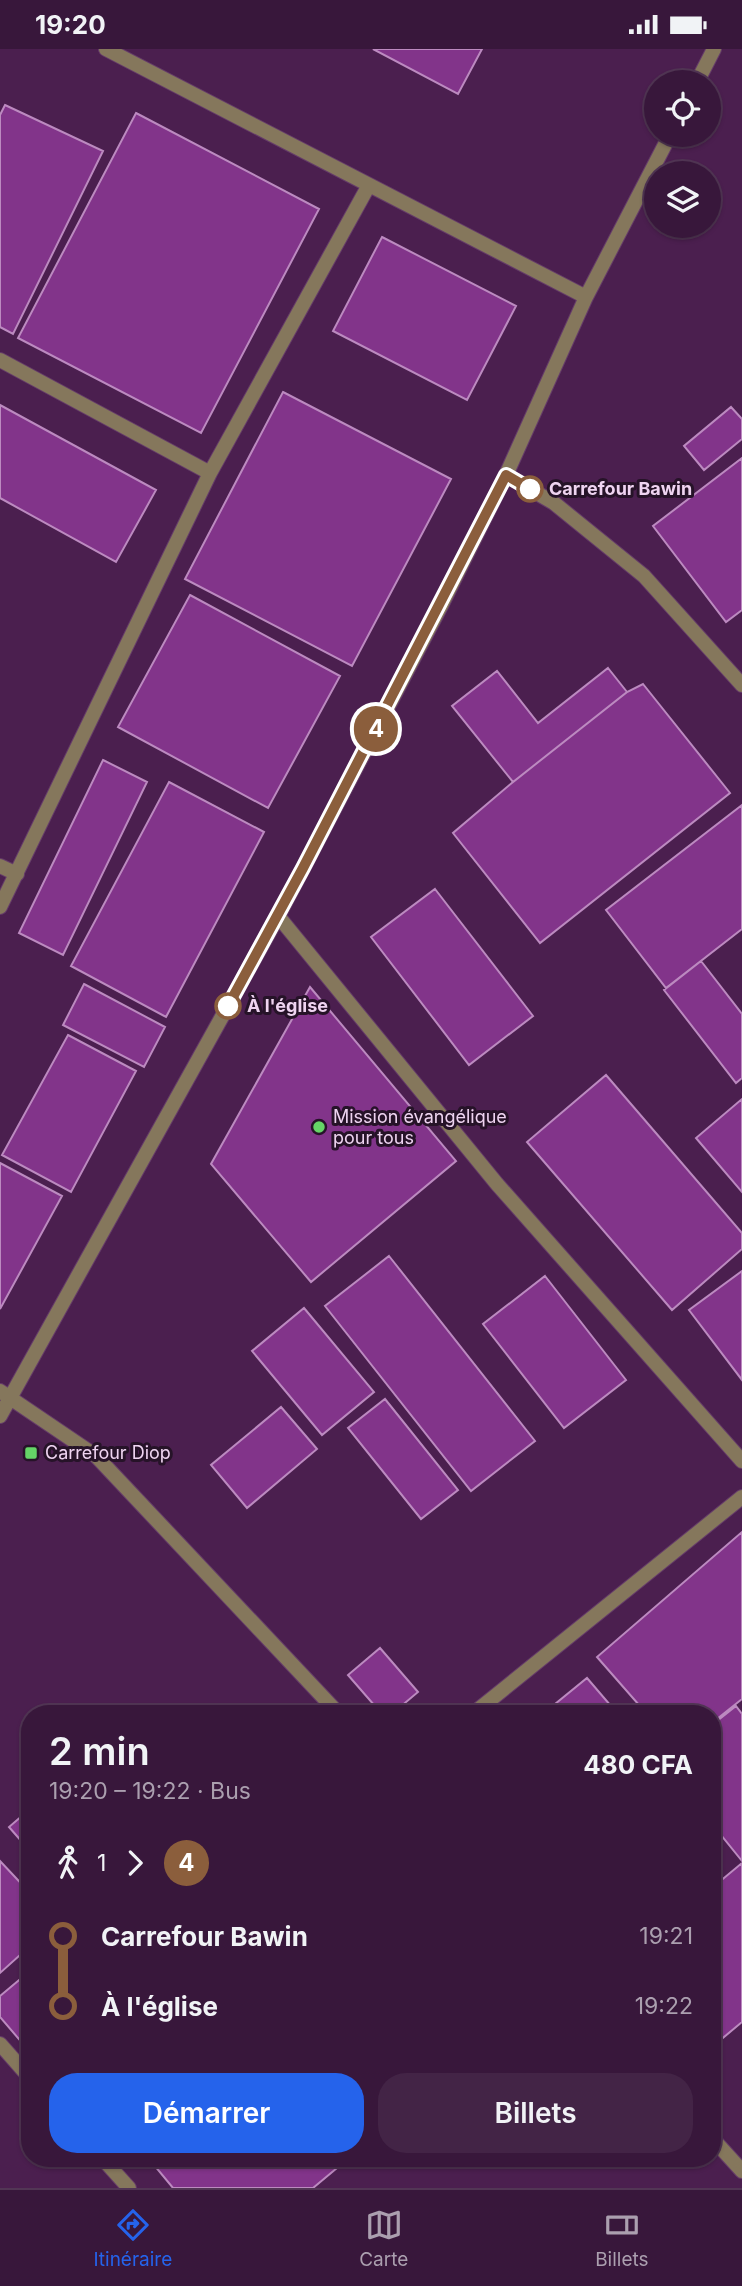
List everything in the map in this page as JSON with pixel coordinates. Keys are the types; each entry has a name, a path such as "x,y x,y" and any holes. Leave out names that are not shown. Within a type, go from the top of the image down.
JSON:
{"street":[{"path":"106,49 586,297"},
{"path":"703,70 714,49"},
{"path":"0,1416 5,1393 278,916 506,475 586,297 664,147"},
{"path":"0,907 210,473 369,185"},
{"path":"0,360 210,473"},
{"path":"506,475 554,503 644,576 742,685"},
{"path":"0,866 17,874"},
{"path":"278,916 497,1184 742,1461"},
{"path":"5,1393 96,1456 330,1705"},
{"path":"484,1705 742,1497"},
{"path":"0,2044 21,2068"},
{"path":"721,2148 742,2171"},
{"path":"110,2167 129,2188"}],"building":[{"path":"373,49 482,49 458,94"},
{"path":"5,105 103,151 13,334 0,327 0,115"},
{"path":"136,113 319,209 201,433 18,338"},
{"path":"382,237 516,306 467,400 333,331"},
{"path":"283,392 451,479 352,666 185,579"},
{"path":"0,405 156,490 116,562 0,498"},
{"path":"731,407 742,419 742,439 704,470 684,446"},
{"path":"742,458 742,610 726,622 653,526"},
{"path":"190,595 340,676 268,808 118,727"},
{"path":"608,668 627,692 513,782 452,706 497,671 538,723"},
{"path":"643,684 730,793 540,943 453,833 627,692"},
{"path":"103,760 147,782 63,955 19,933"},
{"path":"169,782 264,832 166,1017 71,966"},
{"path":"742,805 742,929 666,988 606,910"},
{"path":"435,889 533,1016 469,1065 371,937"},
{"path":"701,961 742,1014 742,1078 736,1083 664,990"},
{"path":"84,984 165,1027 144,1067 63,1025"},
{"path":"310,987 456,1161 311,1282 211,1164"},
{"path":"68,1035 136,1071 71,1192 2,1155"},
{"path":"606,1075 742,1233 742,1249 672,1310 527,1142"},
{"path":"742,1099 742,1192 696,1138"},
{"path":"0,1163 62,1196 0,1309"},
{"path":"389,1256 535,1441 471,1491 325,1306"},
{"path":"742,1271 742,1380 689,1310"},
{"path":"545,1276 626,1380 564,1428 483,1324"},
{"path":"304,1308 374,1392 322,1435 252,1351"},
{"path":"385,1399 458,1490 421,1519 348,1428"},
{"path":"281,1407 317,1449 247,1508 211,1465"},
{"path":"742,1532 742,1699 721,1716 721,1705 639,1705 597,1657"},
{"path":"380,1648 418,1692 403,1705 374,1705 348,1675"},
{"path":"587,1678 610,1705 554,1705"},
{"path":"736,1706 742,1714 742,1861 721,1835 721,1718"},
{"path":"21,1817 21,1841 9,1827"},
{"path":"0,1861 21,1883 21,1954 0,1973"},
{"path":"742,1863 742,2022 721,2040 721,1880"},
{"path":"21,1978 21,2042 0,2017 0,1996"},
{"path":"156,2167 338,2167 313,2188 173,2188"}],"bus line":[{"name":"4","path":"228,1006 442,604 506,475 530,489"}],"place":[{"name":"Carrefour Bawin","path":"530,489"},
{"name":"À l'église","path":"228,1006"},
{"name":"Mission évangélique pour tous","path":"319,1127"},
{"name":"Carrefour Diop","path":"31,1453"}]}
